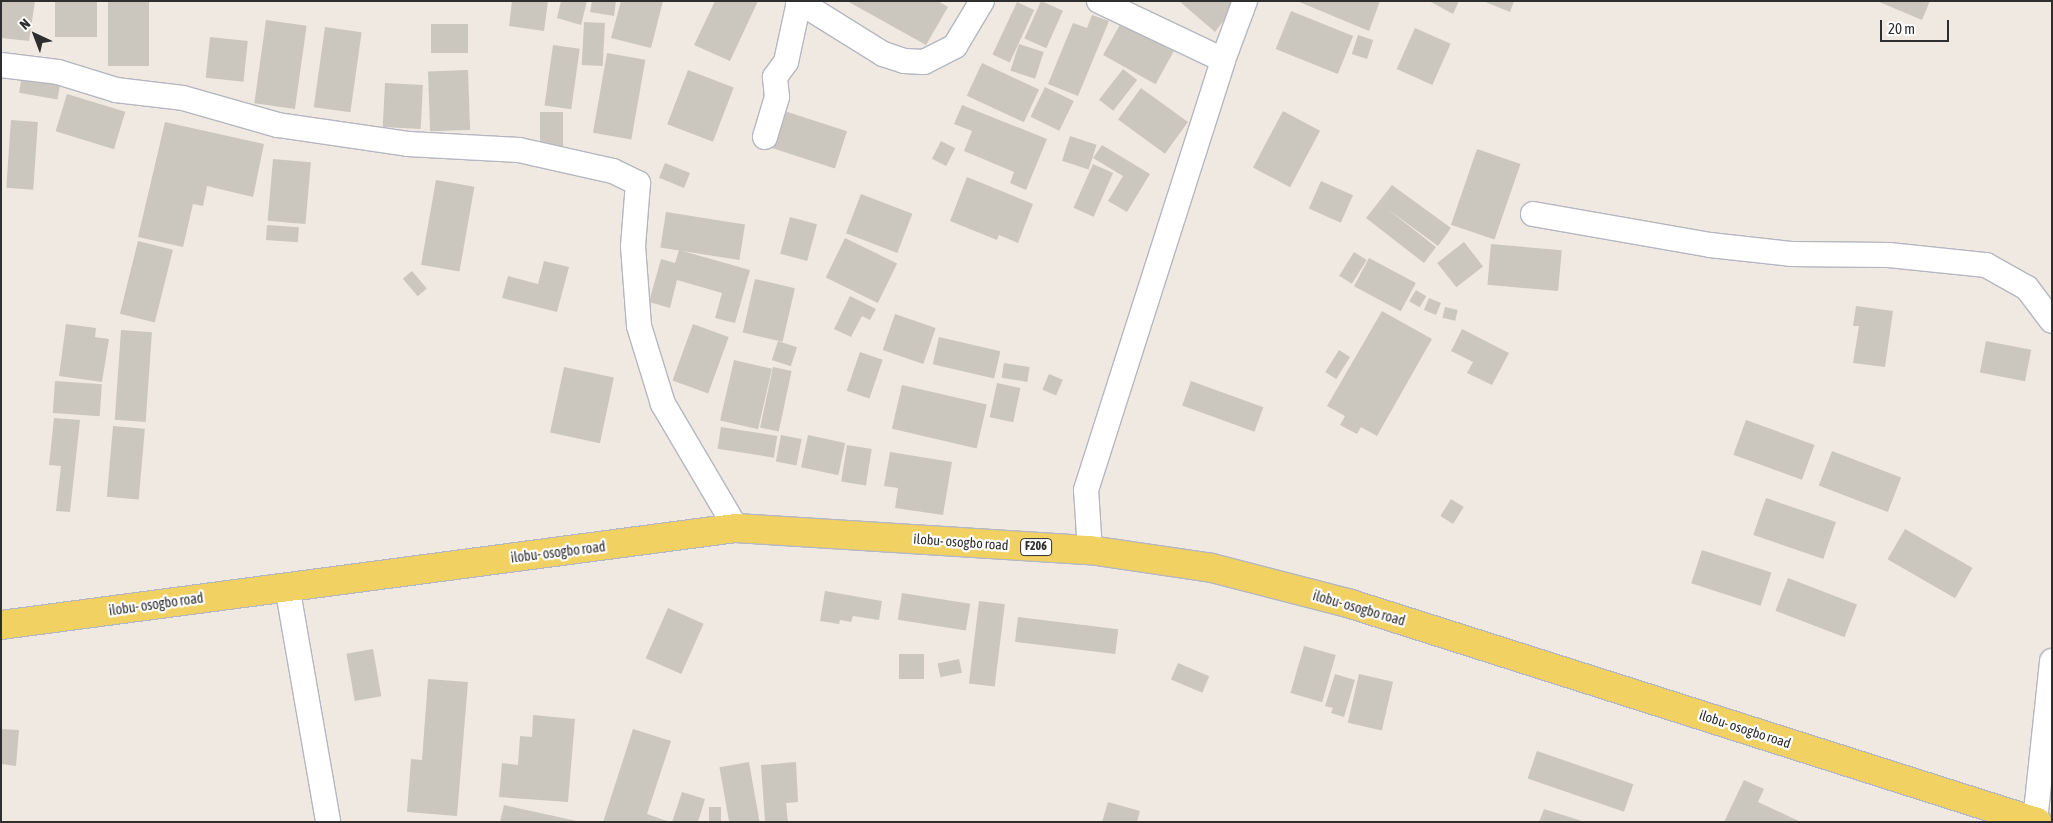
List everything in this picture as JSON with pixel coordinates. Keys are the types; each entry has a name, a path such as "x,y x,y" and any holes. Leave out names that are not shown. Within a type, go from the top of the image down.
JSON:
{"main road":[{"name":"ilobu- osogbo road","path":"1,625 736,528 1090,550 1212,568 1351,604 2036,821"}],"street":[{"path":"765,137 777,97 775,77 786,62 798,2 883,54 904,61 924,62 955,46 982,1"},
{"path":"1099,1 1223,60"},
{"path":"1090,550 1086,490 1223,60 1246,1"},
{"path":"1,66 58,72 116,90 183,98 278,125 408,144 519,150 613,171 638,183 634,246 639,326 663,404 736,528"},
{"path":"1533,214 1710,245 1791,254 1889,254 1986,265 2027,288 2052,321"},
{"path":"288,586 328,822"},
{"path":"2036,821 2052,661"}],"building":[{"path":"1,1 35,1 29,41 1,38"},
{"path":"55,1 97,1 97,37 55,37"},
{"path":"108,1 149,1 149,66 108,66"},
{"path":"512,1 548,1 544,31 509,26"},
{"path":"561,1 587,1 581,25 557,18"},
{"path":"592,1 616,1 614,16 590,12"},
{"path":"621,1 663,1 651,48 611,38"},
{"path":"715,1 758,1 730,61 694,45"},
{"path":"847,1 938,1 948,7 926,45"},
{"path":"1041,1 1063,11 1046,48 1024,38"},
{"path":"1179,1 1238,1 1215,32"},
{"path":"1297,1 1380,1 1369,31"},
{"path":"1429,1 1459,1 1453,14"},
{"path":"1483,1 1514,1 1510,12"},
{"path":"1877,1 1930,1 1922,20"},
{"path":"1017,2 1034,10 1010,63 992,55"},
{"path":"1291,11 1353,36 1338,74 1276,49"},
{"path":"1092,15 1109,21 1078,96 1048,84 1073,23 1087,28"},
{"path":"266,20 307,26 295,109 254,103"},
{"path":"1122,21 1174,50 1156,84 1103,55"},
{"path":"584,22 605,23 603,66 582,65"},
{"path":"431,24 468,24 468,53 431,53"},
{"path":"325,27 362,32 350,112 314,107"},
{"path":"1415,28 1451,44 1432,85 1397,69"},
{"path":"1358,35 1373,40 1367,59 1352,54"},
{"path":"210,37 248,41 244,82 206,78"},
{"path":"1019,44 1044,52 1035,79 1010,71"},
{"path":"553,45 580,49 571,109 545,105"},
{"path":"607,53 645,60 631,140 593,133"},
{"path":"982,63 1039,90 1024,122 967,96"},
{"path":"1123,69 1137,80 1113,111 1099,100"},
{"path":"468,70 470,130 430,131 428,71"},
{"path":"688,70 734,88 713,142 667,124"},
{"path":"22,76 60,83 57,100 19,93"},
{"path":"385,83 423,85 421,129 383,127"},
{"path":"1045,87 1074,101 1059,131 1031,117"},
{"path":"1141,88 1188,122 1165,154 1118,120"},
{"path":"67,94 125,112 114,149 56,131"},
{"path":"962,105 1047,139 1026,190 1010,183 1014,172 964,151 972,131 954,124"},
{"path":"769,106 847,131 835,168 757,143"},
{"path":"1283,111 1320,131 1290,187 1253,168"},
{"path":"540,112 563,112 563,151 540,151"},
{"path":"11,120 38,122 33,190 6,188"},
{"path":"165,122 264,144 253,197 207,186 203,206 193,204 183,247 138,237"},
{"path":"1070,136 1097,145 1089,169 1062,161"},
{"path":"941,141 955,148 946,166 932,159"},
{"path":"1102,145 1150,174 1127,212 1108,201 1123,176 1093,158"},
{"path":"1477,149 1520,164 1494,240 1451,225"},
{"path":"273,159 311,162 305,224 268,221"},
{"path":"665,163 690,173 684,188 659,178"},
{"path":"1093,164 1113,173 1094,217 1073,208"},
{"path":"967,177 1033,204 1018,243 999,235 997,240 950,221"},
{"path":"436,180 474,187 459,271 421,265"},
{"path":"1321,181 1353,195 1341,223 1309,208"},
{"path":"1392,185 1451,228 1438,246 1386,208 1436,247 1424,263 1366,218"},
{"path":"861,194 912,214 897,253 846,233"},
{"path":"666,212 745,225 739,260 660,248"},
{"path":"790,217 817,224 807,261 780,254"},
{"path":"267,225 299,227 298,242 266,240"},
{"path":"845,238 897,263 878,303 826,278"},
{"path":"138,241 173,250 155,322 120,314"},
{"path":"1464,242 1483,266 1456,287 1437,263"},
{"path":"1491,244 1562,250 1558,291 1487,285"},
{"path":"679,250 750,270 735,323 715,318 722,293 677,280 670,308 649,302 661,259 675,263"},
{"path":"1354,252 1367,260 1352,284 1339,276"},
{"path":"1369,258 1416,283 1401,311 1354,286"},
{"path":"544,261 569,267 557,312 502,298 508,276 538,284"},
{"path":"412,271 427,289 418,296 403,279"},
{"path":"755,279 795,288 783,342 743,333"},
{"path":"1416,290 1426,296 1420,307 1409,301"},
{"path":"850,296 876,309 870,320 862,316 851,337 834,329"},
{"path":"1429,298 1441,303 1436,315 1424,310"},
{"path":"1856,306 1893,311 1885,367 1853,363 1859,326 1853,326"},
{"path":"1445,307 1458,310 1455,321 1443,318"},
{"path":"1382,311 1432,339 1377,436 1361,427 1357,434 1340,425 1345,416 1327,406"},
{"path":"895,314 936,328 923,364 883,350"},
{"path":"66,324 96,328 95,337 109,339 102,382 59,376"},
{"path":"693,324 729,337 708,393 672,380"},
{"path":"1462,329 1509,353 1492,385 1467,373 1473,362 1451,351"},
{"path":"121,330 152,332 146,422 115,420"},
{"path":"939,337 1000,351 994,378 933,364"},
{"path":"778,341 797,347 791,366 772,360"},
{"path":"1986,341 2031,350 2025,381 1980,372"},
{"path":"1339,350 1350,357 1336,379 1325,372"},
{"path":"860,352 883,360 869,399 847,391"},
{"path":"734,360 772,369 758,429 720,420"},
{"path":"1004,363 1030,367 1027,382 1002,378"},
{"path":"564,367 614,378 600,443 550,433"},
{"path":"773,367 792,371 779,432 760,428"},
{"path":"1049,374 1063,380 1056,396 1042,390"},
{"path":"55,381 102,384 100,416 53,413"},
{"path":"1191,381 1263,407 1254,432 1182,405"},
{"path":"997,383 1020,388 1013,422 990,417"},
{"path":"902,385 987,405 977,448 892,429"},
{"path":"54,418 80,420 70,512 56,511 61,466 49,465"},
{"path":"1746,420 1815,445 1802,480 1733,455"},
{"path":"113,426 145,429 139,500 107,497"},
{"path":"721,427 777,436 774,458 718,449"},
{"path":"781,435 802,439 796,466 776,462"},
{"path":"808,435 845,443 838,475 801,467"},
{"path":"847,445 872,449 866,485 841,482"},
{"path":"1832,451 1901,478 1888,512 1819,486"},
{"path":"890,452 952,462 943,515 895,508 898,488 884,486"},
{"path":"1766,498 1836,522 1823,559 1753,535"},
{"path":"1451,499 1464,507 1453,524 1440,516"},
{"path":"1905,529 1973,568 1955,598 1888,559"},
{"path":"1702,550 1771,573 1761,606 1691,583"},
{"path":"1788,578 1857,605 1845,637 1775,611"},
{"path":"825,591 882,601 879,620 853,616 851,622 840,620 839,624 820,621"},
{"path":"902,593 970,604 966,630 898,620"},
{"path":"979,601 1005,604 995,687 969,683"},
{"path":"668,608 704,624 681,674 646,658"},
{"path":"1018,617 1118,629 1115,654 1015,642"},
{"path":"1304,646 1336,655 1322,702 1290,693"},
{"path":"373,649 381,696 355,701 346,654"},
{"path":"899,654 924,654 924,679 899,679"},
{"path":"959,659 962,673 940,677 937,664"},
{"path":"1178,663 1209,676 1202,693 1171,680"},
{"path":"1335,674 1355,680 1344,717 1331,713 1333,708 1325,706"},
{"path":"1359,674 1393,682 1382,731 1348,723"},
{"path":"428,679 468,682 457,816 407,812 411,759 422,760"},
{"path":"533,715 575,719 568,802 499,797 502,763 518,765 520,736 532,737"},
{"path":"1,729 19,730 16,766 1,764"},
{"path":"633,729 671,741 647,814 670,822 603,822"},
{"path":"1537,751 1633,784 1624,812 1528,778"},
{"path":"749,762 760,822 729,822 719,767"},
{"path":"796,762 798,802 786,803 788,822 765,822 761,765"},
{"path":"1744,780 1764,789 1758,802 1801,822 1724,822"},
{"path":"682,792 705,799 698,822 672,822"},
{"path":"1108,802 1140,811 1137,822 1102,822"},
{"path":"504,805 577,821 577,822 500,822"},
{"path":"709,807 721,807 721,822 709,822"},
{"path":"1544,809 1582,821 1582,822 1539,822"}]}
